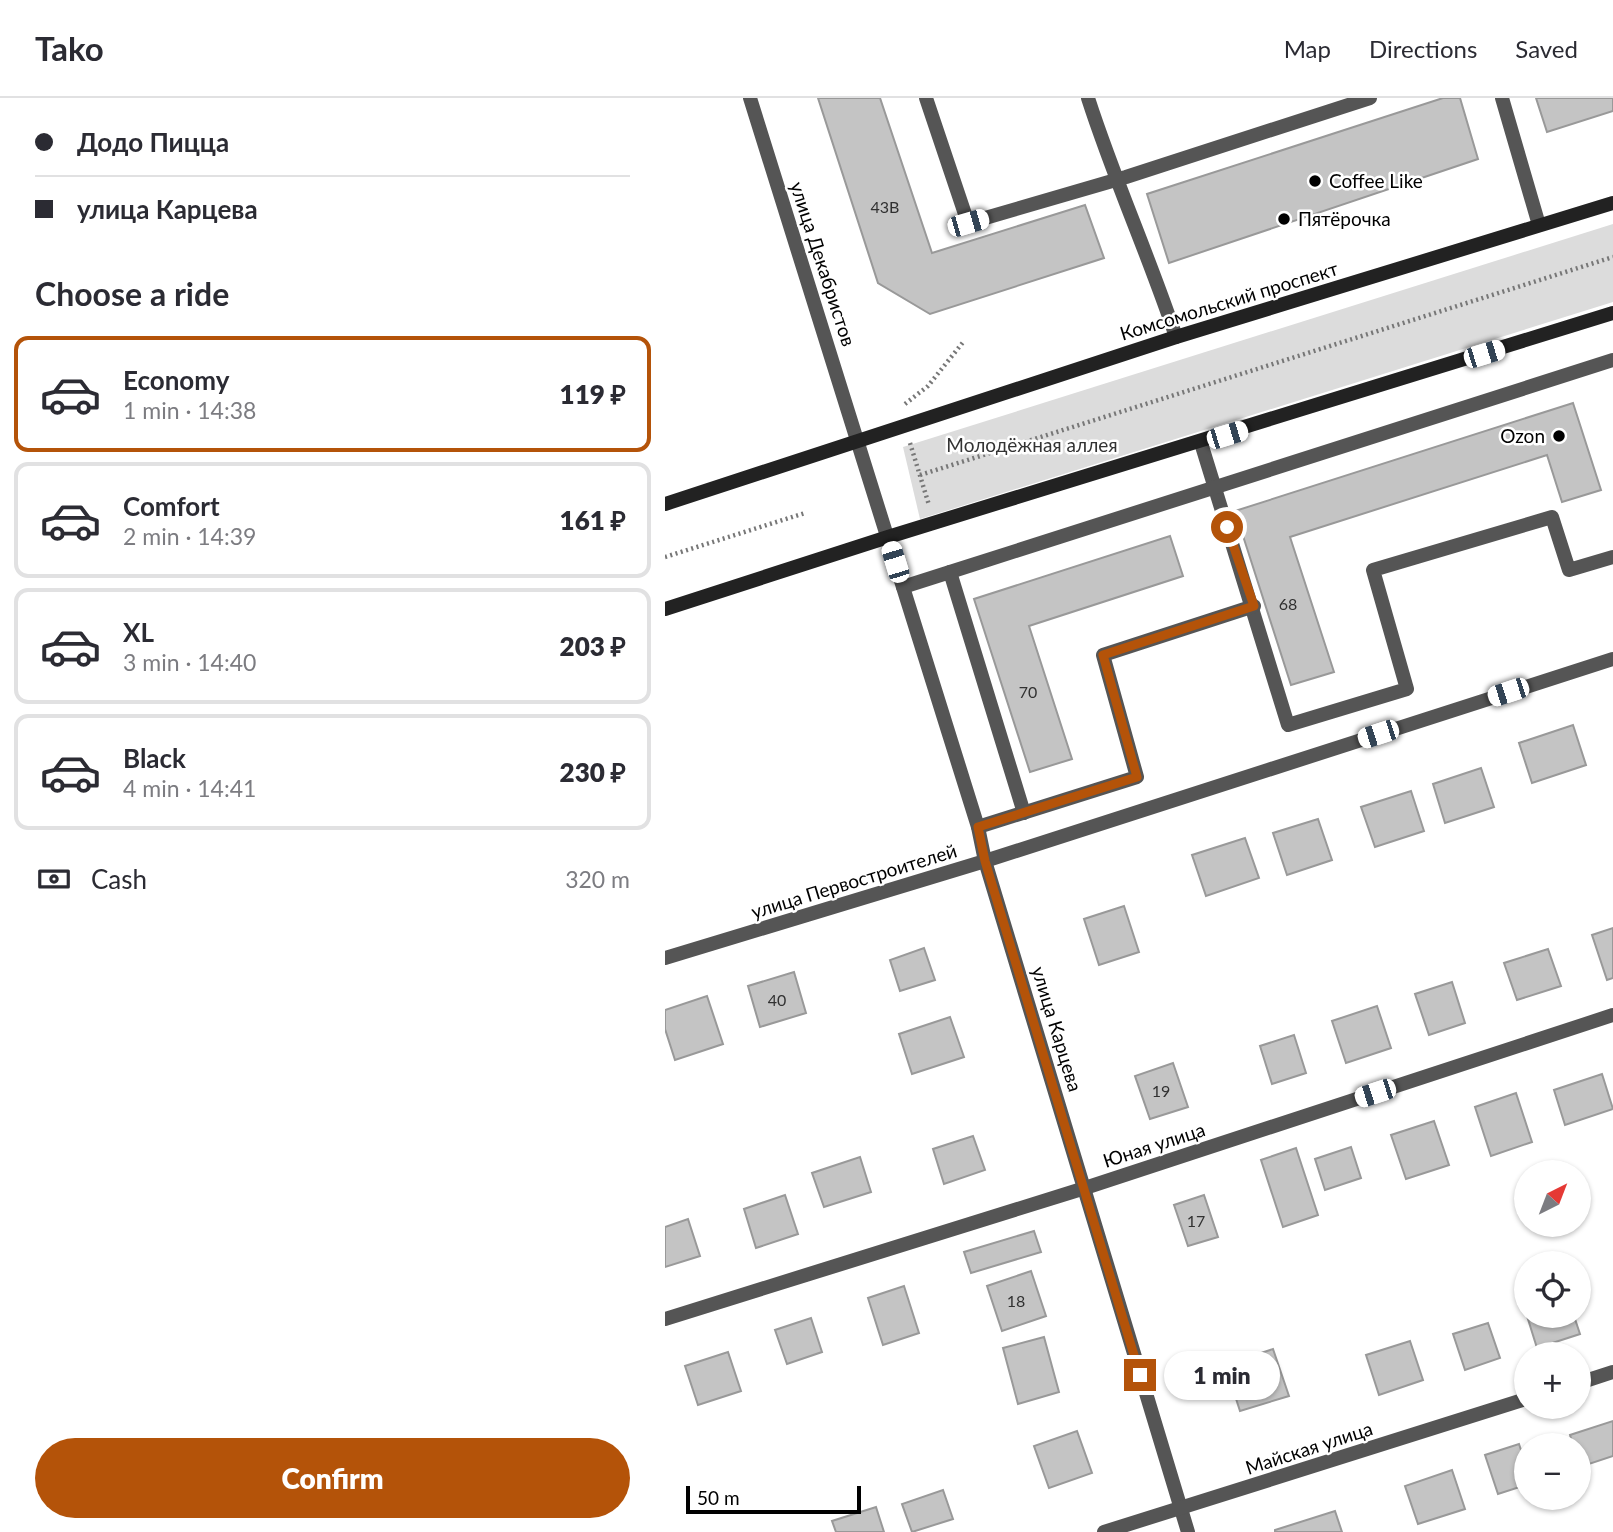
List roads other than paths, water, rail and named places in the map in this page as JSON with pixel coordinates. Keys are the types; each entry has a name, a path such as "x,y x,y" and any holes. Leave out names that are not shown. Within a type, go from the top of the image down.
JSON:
{"main road":[{"name":"Комсомольский проспект","path":"665,504 1176,337 1613,202"},
{"path":"665,609 888,537 1201,443 1613,313"}],"street":[{"name":"улица Декабристов","path":"750,98 858,441"},
{"path":"926,98 968,223 1115,181 1370,98"},
{"path":"1088,98 1115,181 1157,279 1176,337"},
{"path":"1502,98 1539,225"},
{"path":"903,587 1613,360"},
{"path":"858,441 888,537"},
{"path":"1201,443 1254,606 1288,725 1408,689 1373,570 1552,517 1569,570 1613,556"},
{"name":"улица Карцева","path":"888,537 978,827 985,861 1188,1532"},
{"path":"950,572 1024,813"},
{"path":"978,827 1137,777 1103,655 1254,606"},
{"name":"улица Первостроителей","path":"665,958 985,861 1613,659"},
{"name":"Юная улица","path":"665,1319 1085,1188 1613,1015"},
{"path":"1591,1379 1613,1372"},
{"name":"Майская улица","path":"1104,1532 1514,1403"}],"place":[{"name":"Coffee Like","path":"1315,181"},
{"name":"Пятёрочка","path":"1284,219"},
{"name":"Ozon","path":"1559,436"}],"park label":[{"name":"Молодёжная аллея","path":"1032,445"}]}
